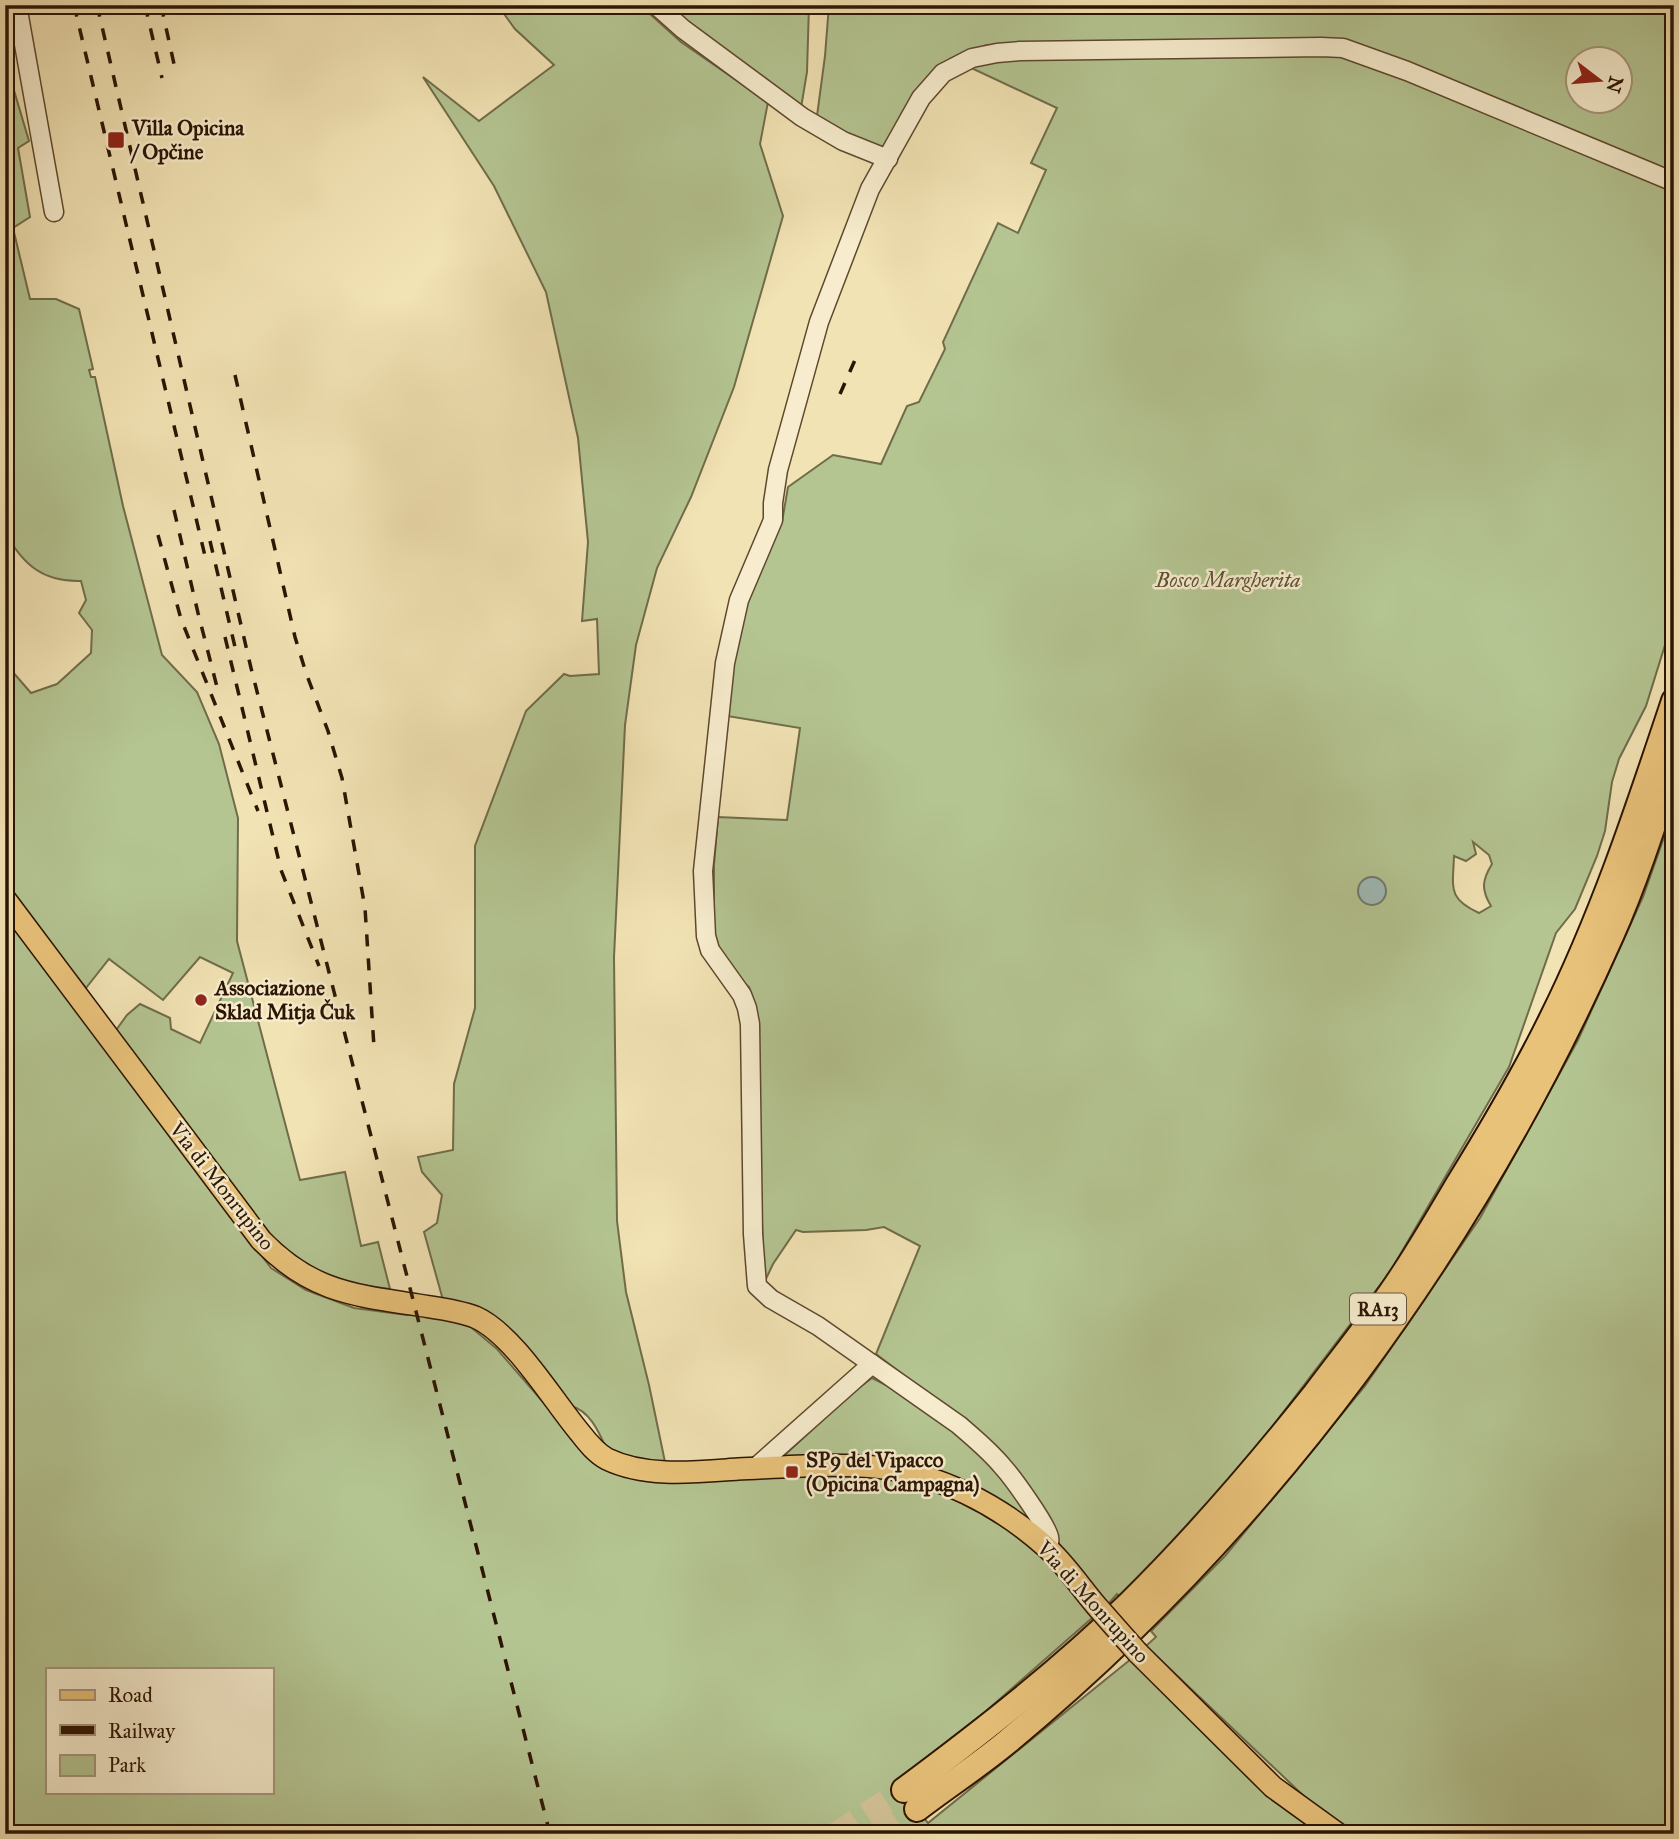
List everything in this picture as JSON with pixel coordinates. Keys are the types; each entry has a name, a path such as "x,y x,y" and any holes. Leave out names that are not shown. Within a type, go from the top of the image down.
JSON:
{"highway":[{"name":"RA13","path":"1674,701 1643,795 1600,910 1552,1019 1502,1114 1403,1274 1347,1352 1286,1429 1224,1503 1158,1575 1127,1606 910,1799 1006,1743 1111,1649 1172,1590 1251,1504 1309,1436 1368,1360 1423,1282 1521,1121 1613,932 1674,762"}],"main road":[{"name":"Via di Monrupino","path":"5,899 261,1240 284,1262 313,1281 339,1291 372,1299 453,1310 477,1318 493,1329 513,1349 541,1380 575,1428 607,1459 641,1469 668,1472 873,1467 906,1473 949,1486 978,1499 1019,1524 1048,1548 1138,1653 1273,1787 1338,1834"}],"street":[{"path":"17,5 54,212"},
{"path":"656,5 683,29 802,117 843,141 888,159"},
{"path":"1048,1548 1050,1542 1047,1532 1004,1467 959,1425 818,1326 771,1299 757,1286 753,1234 750,1024 742,995 710,950 705,936 703,871 725,663 739,600 773,520 778,470 819,322 865,201 926,90 943,73 972,58 1020,51 1343,48 1406,71 1674,182"},
{"path":"755,1468 872,1364"}],"green space":[{"path":"640,5 681,42 768,102 760,144 783,216 734,387 691,497 657,568 636,645 625,725 614,957 617,1221 626,1292 665,1462 633,1460 608,1452 594,1425 584,1413 571,1406 443,1300 424,1232 437,1223 442,1195 422,1172 418,1157 453,1150 454,1084 475,1008 475,846 526,711 564,674 599,674 597,619 582,621 588,542 578,438 546,292 494,186 423,77 479,121 554,65 515,29 499,7"},
{"path":"667,5 809,5 807,72 801,108"},
{"path":"829,5 1674,5 1674,174 1343,40 987,45 950,59 928,77 911,98 885,147 858,140 817,116"},
{"name":"Bosco Margherita","path":"1341,53 1674,189 1674,616 1646,706 1619,759 1612,782 1605,831 1597,856 1575,909 1556,933 1509,1067 1390,1272 1250,1456 1121,1598 1117,1594 1108,1604 1060,1546 1030,1488 981,1434 876,1354 920,1246 884,1227 866,1230 796,1230 773,1264 764,1283 755,1004 749,987 738,978 720,951 714,936 714,865 718,817 787,820 800,728 727,716 731,667 740,618 760,567 782,522 788,487 833,455 881,464 907,406 919,402 945,349 943,342 998,223 1018,233 1046,170 1031,163 1057,108 967,66 993,59","holes":["1473,842 1489,855 1492,864 1484,885 1491,906 1479,913 1461,902 1454,891 1454,856 1466,861 1476,854"]},
{"path":"5,60 29,141 18,148 30,217 13,228 30,299 56,299 79,309 93,369 89,370 91,377 95,377 123,506 162,655 197,692 219,744 238,818 237,941 300,1180 345,1172 361,1246 378,1242 390,1289 354,1284 323,1275 271,1241 114,1033 127,1015 140,1004 170,1018 171,1029 200,1043 233,973 200,957 163,1000 109,959 86,988 5,890 5,663 31,693 57,684 91,653 92,630 79,613 86,600 81,581 68,581 45,575 19,554 5,532"},
{"path":"1674,809 1674,1834 1361,1834 1328,1819 1146,1646 1156,1637 1151,1631 1225,1556 1365,1386 1480,1218 1578,1040 1643,897"},
{"path":"5,912 271,1268 306,1290 354,1308 416,1314 466,1323 497,1349 585,1455 615,1471 874,1473 932,1489 996,1519 1046,1558 1092,1618 985,1712 896,1781 928,1823 1131,1659 1290,1813 1321,1834 5,1834"},
{"path":"872,1378 902,1393 1001,1467 1037,1524 946,1481 775,1464"}],"water":[{"path":"1372,877 1382,881 1386,891 1382,901 1372,905 1362,901 1358,891 1362,881"}],"tunnel":[{"path":"836,1834 904,1790"},
{"path":"877,1834 917,1809"}],"railway":[{"path":"74,5 205,556"},
{"path":"97,5 251,668 550,1834"},
{"path":"145,5 162,78"},
{"path":"161,5 176,73"},
{"path":"840,394 859,351"},
{"path":"235,375 295,637 342,778 365,908 374,1047"},
{"path":"174,510 217,687"},
{"path":"158,535 181,619 258,811"},
{"path":"210,541 235,647"},
{"path":"225,637 281,870 319,966"}],"place":[{"name":"Villa Opicina / Opčine","path":"116,140"},
{"name":"Associazione Sklad Mitja Čuk","path":"201,1000"},
{"name":"SP9 del Vipacco (Opicina Campagna)","path":"792,1472"}]}
